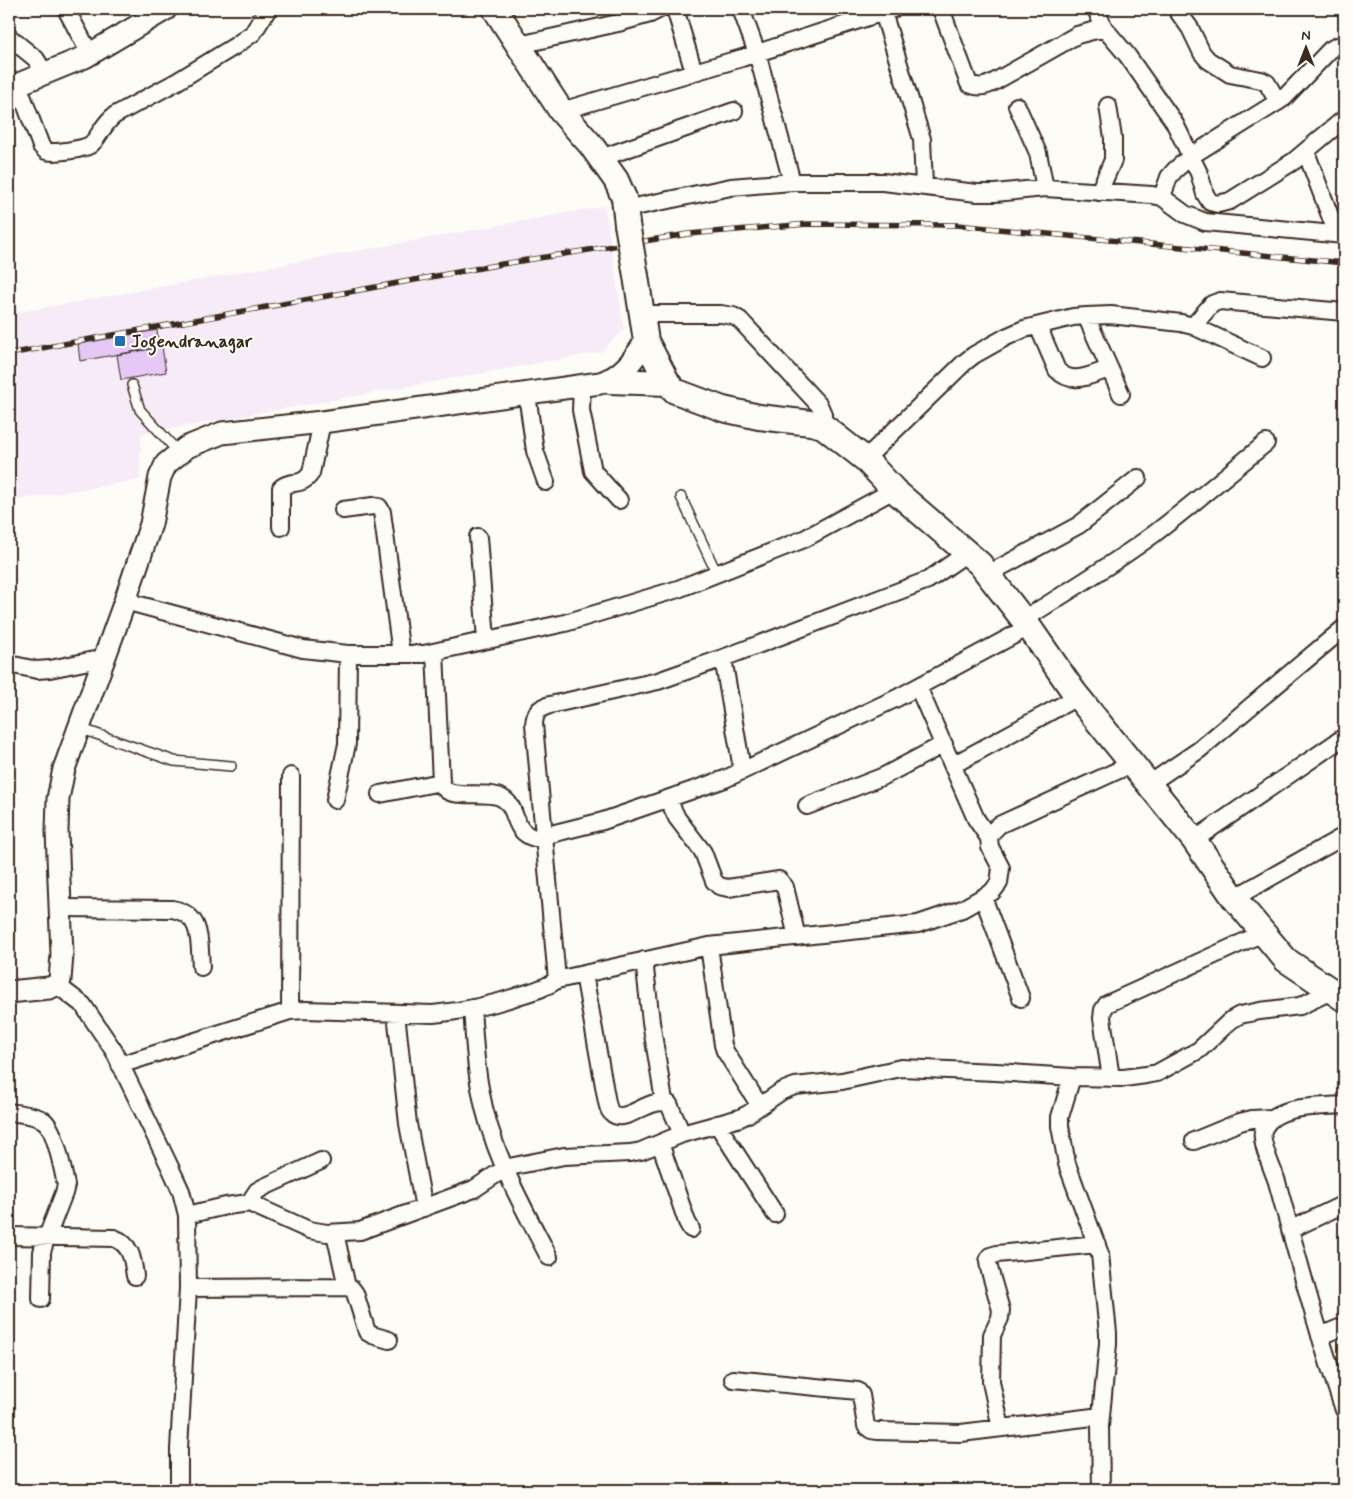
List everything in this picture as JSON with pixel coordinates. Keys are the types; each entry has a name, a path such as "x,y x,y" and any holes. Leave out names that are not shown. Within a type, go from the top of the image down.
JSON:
{"main road":[{"path":"495,9 560,111 601,158 616,180 624,198 646,341 668,383 675,391 723,409 759,417 823,426 866,459 894,490 980,564 1026,623 1077,696 1194,840 1234,898 1263,933 1286,960 1338,995"},
{"path":"609,381 668,383"}],"street":[{"path":"66,9 90,54"},
{"path":"166,9 90,54 14,87 40,146 52,152 90,145 108,120 115,115 176,82 236,46 253,33 268,9"},
{"path":"519,45 618,23 650,14 660,9"},
{"path":"675,9 694,72"},
{"path":"741,9 757,52 792,182"},
{"path":"941,9 969,84 976,87 984,87 994,82 1077,36 1104,28"},
{"path":"1096,9 1104,28 1127,55 1168,112 1200,173 1205,194 1210,202 1218,204 1230,201 1306,152 1344,119"},
{"path":"1176,9 1190,28 1202,53 1208,60 1230,74 1267,83 1278,102"},
{"path":"560,111 694,72 888,10 922,139 924,186"},
{"path":"9,37 36,59 45,74"},
{"path":"1162,197 1169,178 1191,156 1278,102 1330,50 1337,46 1344,46"},
{"path":"1018,106 1038,153 1045,188"},
{"path":"1099,192 1113,160 1113,138 1108,106"},
{"path":"601,158 734,111"},
{"path":"626,217 731,187 792,182 883,182 977,193 1045,188 1152,195 1162,197 1185,214 1205,222 1341,234 1306,152"},
{"path":"1193,326 1212,304 1220,301 1344,312"},
{"path":"642,314 721,314 733,316 740,320 819,405 823,426"},
{"path":"866,459 974,355 1006,336 1024,329 1073,317 1086,316 1111,315 1181,322 1262,358"},
{"path":"1086,316 1121,394"},
{"path":"1038,326 1057,370 1062,375 1069,379 1076,379 1109,369"},
{"path":"9,992 41,990 57,985 60,980 62,968 61,908 57,831 58,799 64,769 125,601 150,524 160,477 166,464 178,452 187,447 222,433 322,422 609,381 632,362 646,341"},
{"path":"582,386 581,410 593,471 619,500"},
{"path":"527,394 534,450 546,482"},
{"path":"281,528 281,488 285,485 300,483 306,480 310,474 322,422"},
{"path":"435,652 441,782 444,789 450,792 492,794 502,798 509,805 521,831 535,838 603,822 724,779 918,687 1026,623 1152,535 1266,443"},
{"path":"988,574 1079,525 1138,478"},
{"path":"125,601 303,649 348,654 424,654 564,623 678,589 804,539 894,490"},
{"path":"343,510 373,506 379,507 382,512 401,654"},
{"path":"478,538 486,640"},
{"path":"557,980 534,724 537,712 543,707 550,705 658,682 723,658 928,580 967,553"},
{"path":"1149,784 1199,750 1344,628"},
{"path":"335,800 347,744 348,654"},
{"path":"9,664 37,670 104,658"},
{"path":"723,658 742,769"},
{"path":"120,1065 290,1011 433,1014 495,1004 548,986 557,980 710,946 918,924 962,909 992,892 999,883 1001,868 990,847 989,838 976,819 918,687"},
{"path":"953,765 1077,696"},
{"path":"1194,840 1344,737"},
{"path":"807,806 884,776 944,744"},
{"path":"989,838 999,825 1132,764"},
{"path":"290,1011 291,776"},
{"path":"380,794 441,782"},
{"path":"668,799 677,818 703,852 714,881 719,886 728,888 779,880 785,887 797,937"},
{"path":"1234,898 1344,836"},
{"path":"983,897 1022,998"},
{"path":"61,908 182,910 190,916 196,927 199,936 201,967"},
{"path":"1111,1078 1102,1018 1103,1010 1107,1004 1263,933"},
{"path":"710,946 725,1051 760,1106"},
{"path":"644,960 651,1022 664,1101"},
{"path":"584,974 610,1110 614,1115 628,1115 656,1102 664,1101 669,1104 682,1134"},
{"path":"57,985 83,1005 114,1051 181,1191 187,1215 188,1288 179,1449 179,1490"},
{"path":"187,1215 249,1203 309,1230 327,1233 360,1231 370,1229 474,1188 504,1170 564,1156 641,1151 682,1134 740,1118 782,1091 795,1086 842,1081 901,1068 1124,1078 1157,1072 1199,1050 1231,1020 1240,1016 1260,1011 1300,1006 1338,995"},
{"path":"472,1008 479,1088 493,1139 504,1170 549,1257"},
{"path":"396,1013 408,1124 424,1208"},
{"path":"1072,1077 1060,1117 1060,1126 1067,1164 1098,1244 1108,1344 1101,1416 1101,1490"},
{"path":"1344,1105 1291,1110 1280,1113 1271,1118 1264,1126 1262,1132 1262,1140 1274,1172 1320,1336 1339,1382 1344,1410"},
{"path":"9,1112 31,1115 44,1121 51,1132 66,1185 46,1236 42,1252 41,1299"},
{"path":"1194,1141 1240,1122 1271,1118"},
{"path":"717,1124 775,1214"},
{"path":"660,1143 691,1229"},
{"path":"249,1203 256,1191 264,1186 321,1160"},
{"path":"1290,1230 1344,1204"},
{"path":"335,1233 347,1287"},
{"path":"9,1236 114,1238 122,1240 132,1256 135,1276"},
{"path":"1001,1428 991,1382 992,1335 1000,1318 1001,1310 989,1268 988,1261 990,1256 1098,1244"},
{"path":"188,1288 347,1287 355,1293 367,1332 389,1340"},
{"path":"1320,1336 1344,1326"},
{"path":"733,1379 858,1391 861,1394 866,1426 871,1430 961,1433 1101,1416"}],"lane":[{"path":"132,385 140,410 178,452"},
{"path":"681,497 717,574"},
{"path":"78,728 174,761 231,766"}],"shaded area":[{"path":"605,206 624,329 601,352 141,434 140,480 9,501 9,314"}],"building":[{"path":"157,330 159,347 80,361 78,344"},
{"path":"162,347 166,372 121,380 117,355"}],"railway":[{"path":"9,354 502,264 688,234 808,224 957,225 1344,263"}],"place":[{"name":"Jogendranagar","path":"120,341"}]}
